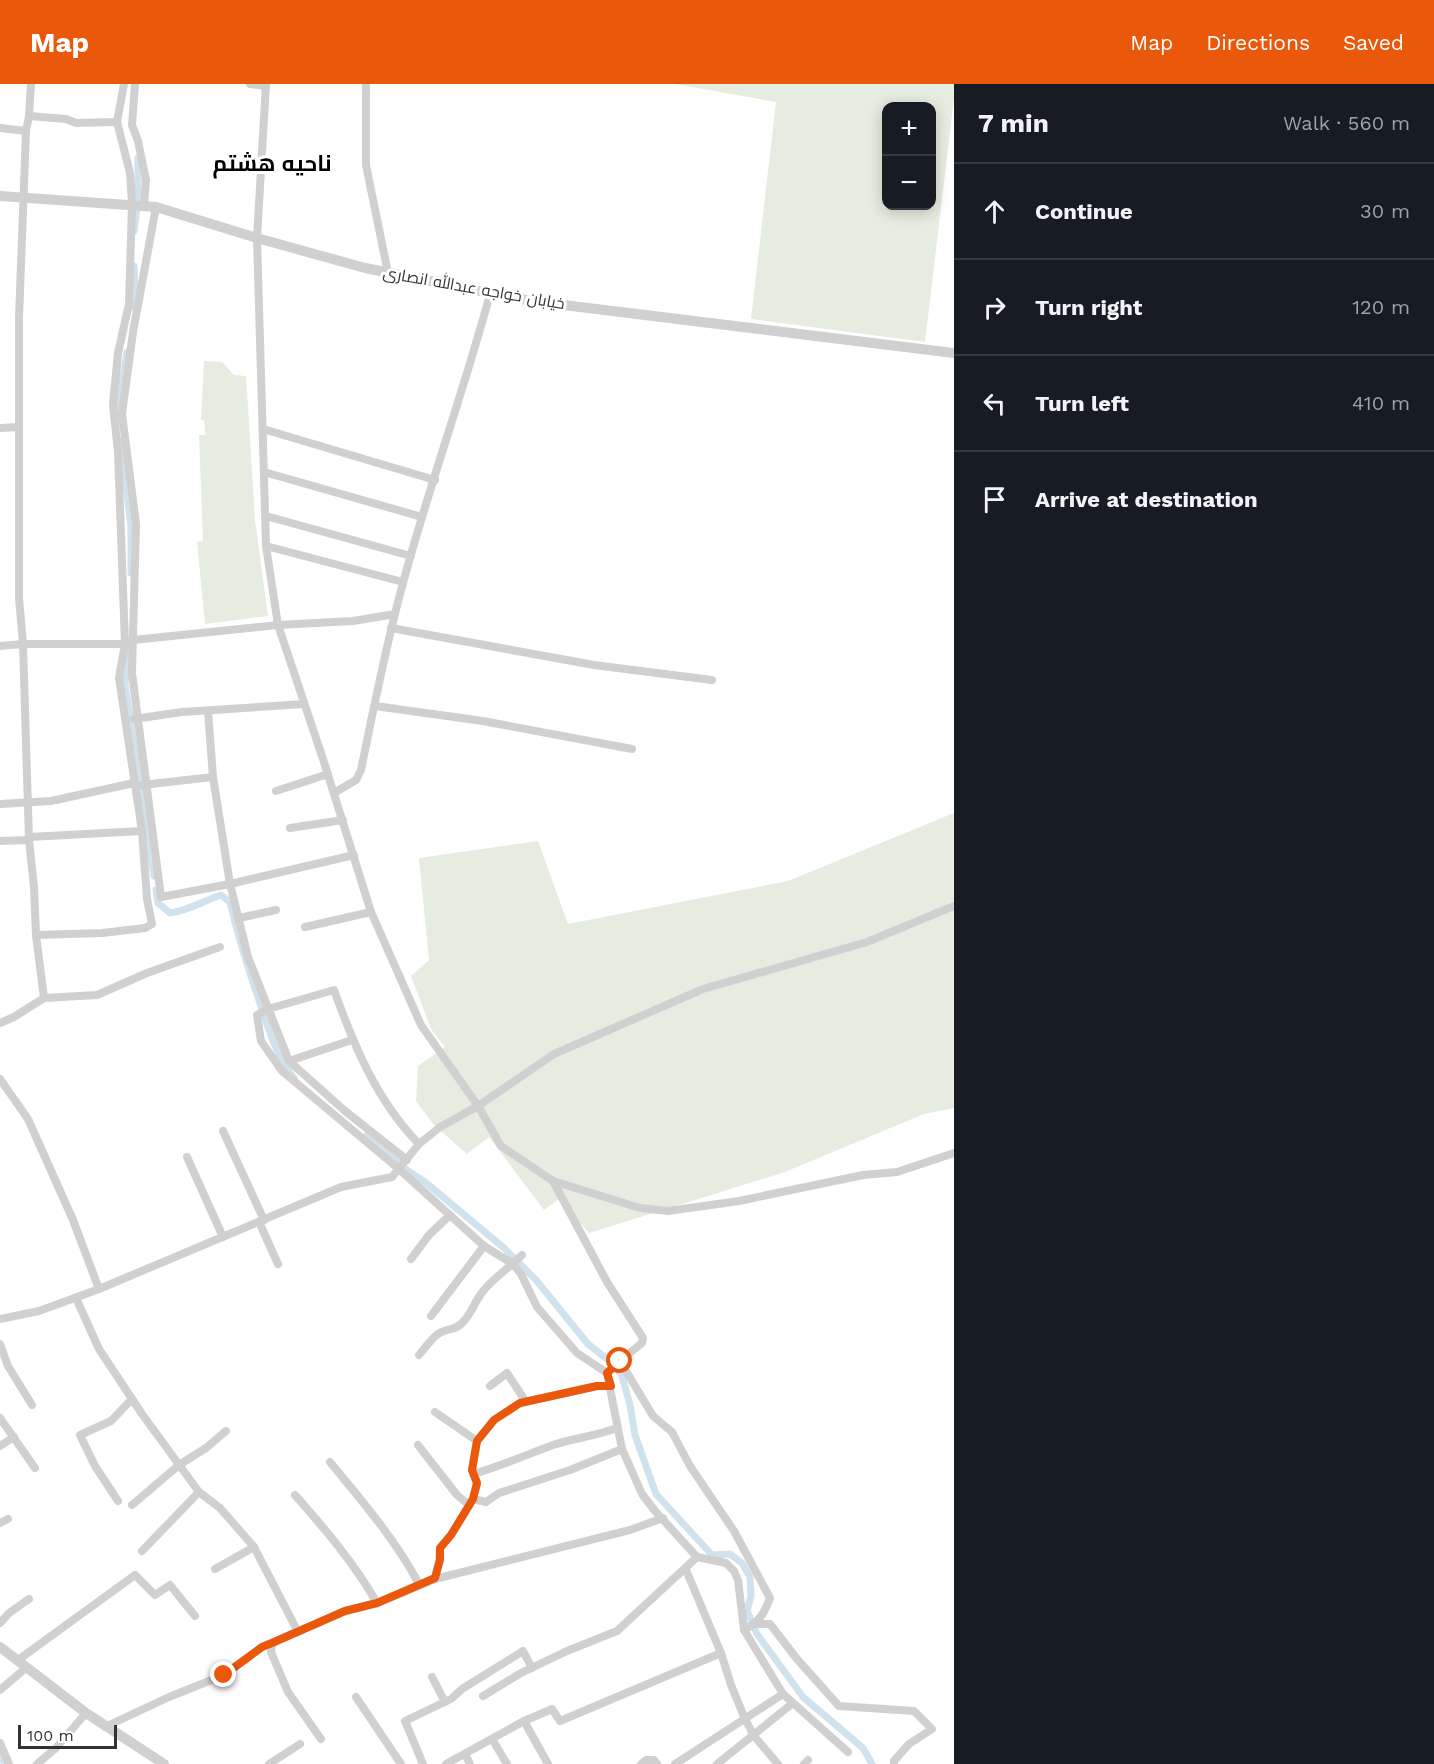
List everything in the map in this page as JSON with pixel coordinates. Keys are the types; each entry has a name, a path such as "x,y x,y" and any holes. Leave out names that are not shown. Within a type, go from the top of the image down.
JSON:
{"street":[{"path":"31,84 26,130 19,318 20,598 29,838 36,935 44,998"},
{"path":"124,84 117,122 130,173 132,204 129,304 118,353 113,404 132,673 161,897"},
{"path":"36,935 102,933 145,928 152,924 147,899 142,831 119,678 129,642 136,524 122,414 150,206 138,141 132,125 135,84"},
{"path":"250,84 266,85 257,238 266,546 278,625 354,855 370,912 421,1025 478,1106 501,1146 553,1181 640,1208 668,1211 739,1201 863,1174 897,1172 954,1153"},
{"path":"366,84 366,165 388,273"},
{"path":"29,116 66,119 76,123 117,122"},
{"path":"0,128 26,130"},
{"name":"خیابان خواجه عبدالله انصاری","path":"0,196 150,206 257,238 388,273 490,294 598,310 954,353"},
{"path":"334,793 356,780 361,770 403,582 490,294"},
{"path":"0,428 19,427"},
{"path":"263,429 435,480"},
{"path":"264,472 422,517"},
{"path":"266,516 411,556"},
{"path":"266,546 403,582"},
{"path":"0,646 129,642 278,625 353,621 395,614"},
{"path":"391,628 594,665 712,680"},
{"path":"125,722 138,717 304,704"},
{"path":"375,706 483,721 632,749"},
{"path":"208,711 213,777 230,884 248,957 289,1061 345,1111 407,1160"},
{"path":"276,792 328,774"},
{"path":"0,804 51,801 134,784 147,785 213,777"},
{"path":"290,828 342,820"},
{"path":"0,841 142,831"},
{"path":"147,899 230,884 354,855"},
{"path":"0,1319 39,1311 76,1298 341,1187 392,1178 419,1144 440,1127 478,1106 554,1054 703,989 867,942 954,906"},
{"path":"239,918 276,910"},
{"path":"305,927 370,912"},
{"path":"0,1023 44,998 97,995 147,973 220,947"},
{"path":"419,1144 386,1106 352,1040 333,990 268,1009 257,1015 261,1041 282,1071 400,1170 484,1246 513,1264 521,1274 537,1307 577,1353 607,1373 622,1449 642,1494 698,1557 726,1563 734,1571 738,1580 744,1630 783,1694 848,1752"},
{"path":"289,1061 352,1040"},
{"path":"0,1079 28,1119 73,1220 99,1289"},
{"path":"223,1131 278,1264"},
{"path":"187,1157 222,1238"},
{"path":"553,1181 607,1282 643,1338 642,1343 607,1373"},
{"path":"411,1259 429,1235 450,1215"},
{"path":"431,1316 484,1246"},
{"path":"420,1355 439,1333 455,1329 464,1322 482,1293 522,1255"},
{"path":"76,1298 99,1349 198,1492 220,1508 254,1547 298,1632"},
{"path":"0,1344 8,1366 32,1405"},
{"path":"620,1361 653,1416 672,1432 690,1466 734,1531 770,1598 764,1614 756,1623 744,1630"},
{"path":"490,1386 507,1373 526,1402"},
{"path":"435,1578 440,1560 440,1548 451,1535 471,1502 477,1483 472,1470 477,1441 494,1420 520,1403 597,1386 611,1386"},
{"path":"118,1501 95,1466 80,1435 111,1421 132,1399"},
{"path":"435,1412 477,1441"},
{"path":"0,1418 35,1468"},
{"path":"473,1474 502,1466 556,1444 617,1428"},
{"path":"132,1505 179,1465 206,1448 226,1431"},
{"path":"0,1446 14,1437"},
{"path":"418,1445 457,1495 471,1502 486,1502 499,1493 570,1470 622,1449"},
{"path":"330,1462 403,1554 419,1584"},
{"path":"142,1551 198,1492"},
{"path":"295,1495 356,1568 377,1603"},
{"path":"105,1727 169,1697 224,1675 262,1647 345,1611 377,1603 435,1578 630,1530 663,1518"},
{"path":"215,1569 254,1547"},
{"path":"483,1696 567,1651 617,1631 698,1557"},
{"path":"686,1570 721,1653 745,1719 754,1736 778,1764"},
{"path":"0,1690 22,1664 135,1575 155,1595 170,1585 195,1616"},
{"path":"0,1623 9,1613 29,1599"},
{"path":"756,1623 770,1624 797,1659 839,1706 914,1711 932,1729 909,1744 894,1764"},
{"path":"272,1643 271,1652 288,1692 321,1739"},
{"path":"0,1647 105,1727 162,1764"},
{"path":"423,1764 405,1721 445,1702 523,1651 532,1668"},
{"path":"446,1764 552,1708 560,1721 721,1653"},
{"path":"432,1677 445,1702"},
{"path":"675,1764 783,1694"},
{"path":"356,1697 401,1764"},
{"path":"717,1764 793,1703"},
{"path":"38,1764 56,1748 86,1713"},
{"path":"524,1721 548,1764"},
{"path":"492,1739 507,1764"},
{"path":"0,1743 9,1764"},
{"path":"269,1764 300,1744"},
{"path":"465,1754 470,1764"},
{"path":"641,1764 646,1760 654,1760 657,1764"}],"shaded area":[{"path":"675,84 954,84 925,342 751,319 776,102"},
{"path":"204,361 222,362 234,375 246,376 255,520 268,616 205,624 197,542 203,541 199,435 205,435 204,420 201,420"},
{"path":"954,813 954,1108 924,1114 785,1172 589,1233 559,1199 544,1210 489,1137 467,1154 434,1125 416,1101 418,1066 445,1047 431,1029 411,976 429,960 419,858 538,841 568,924 788,881"}],"waterway":[{"path":"134,231 138,198 138,158"},
{"path":"134,266 135,308"},
{"path":"119,418 118,405 127,352"},
{"path":"121,441 131,527 131,573"},
{"path":"129,647 125,684 154,876"},
{"path":"156,890 158,903 170,913 221,895 230,902 270,1033 282,1061 294,1078"},
{"path":"366,1136 504,1248 536,1280 588,1344 613,1364 622,1376 635,1435 656,1494 712,1555 730,1554 742,1563 750,1577 751,1596 747,1611 757,1634 803,1697 863,1748 872,1764"},
{"path":"0,1755 5,1764"}],"district":[{"name":"ناحیه هشتم","path":"272,163"}],"route":[{"path":"224,1675 262,1647 345,1611 377,1603 435,1578 440,1560 440,1548 451,1535 473,1499 477,1483 472,1470 477,1441 494,1420 520,1403 597,1386 611,1386 607,1373 620,1361"}]}
